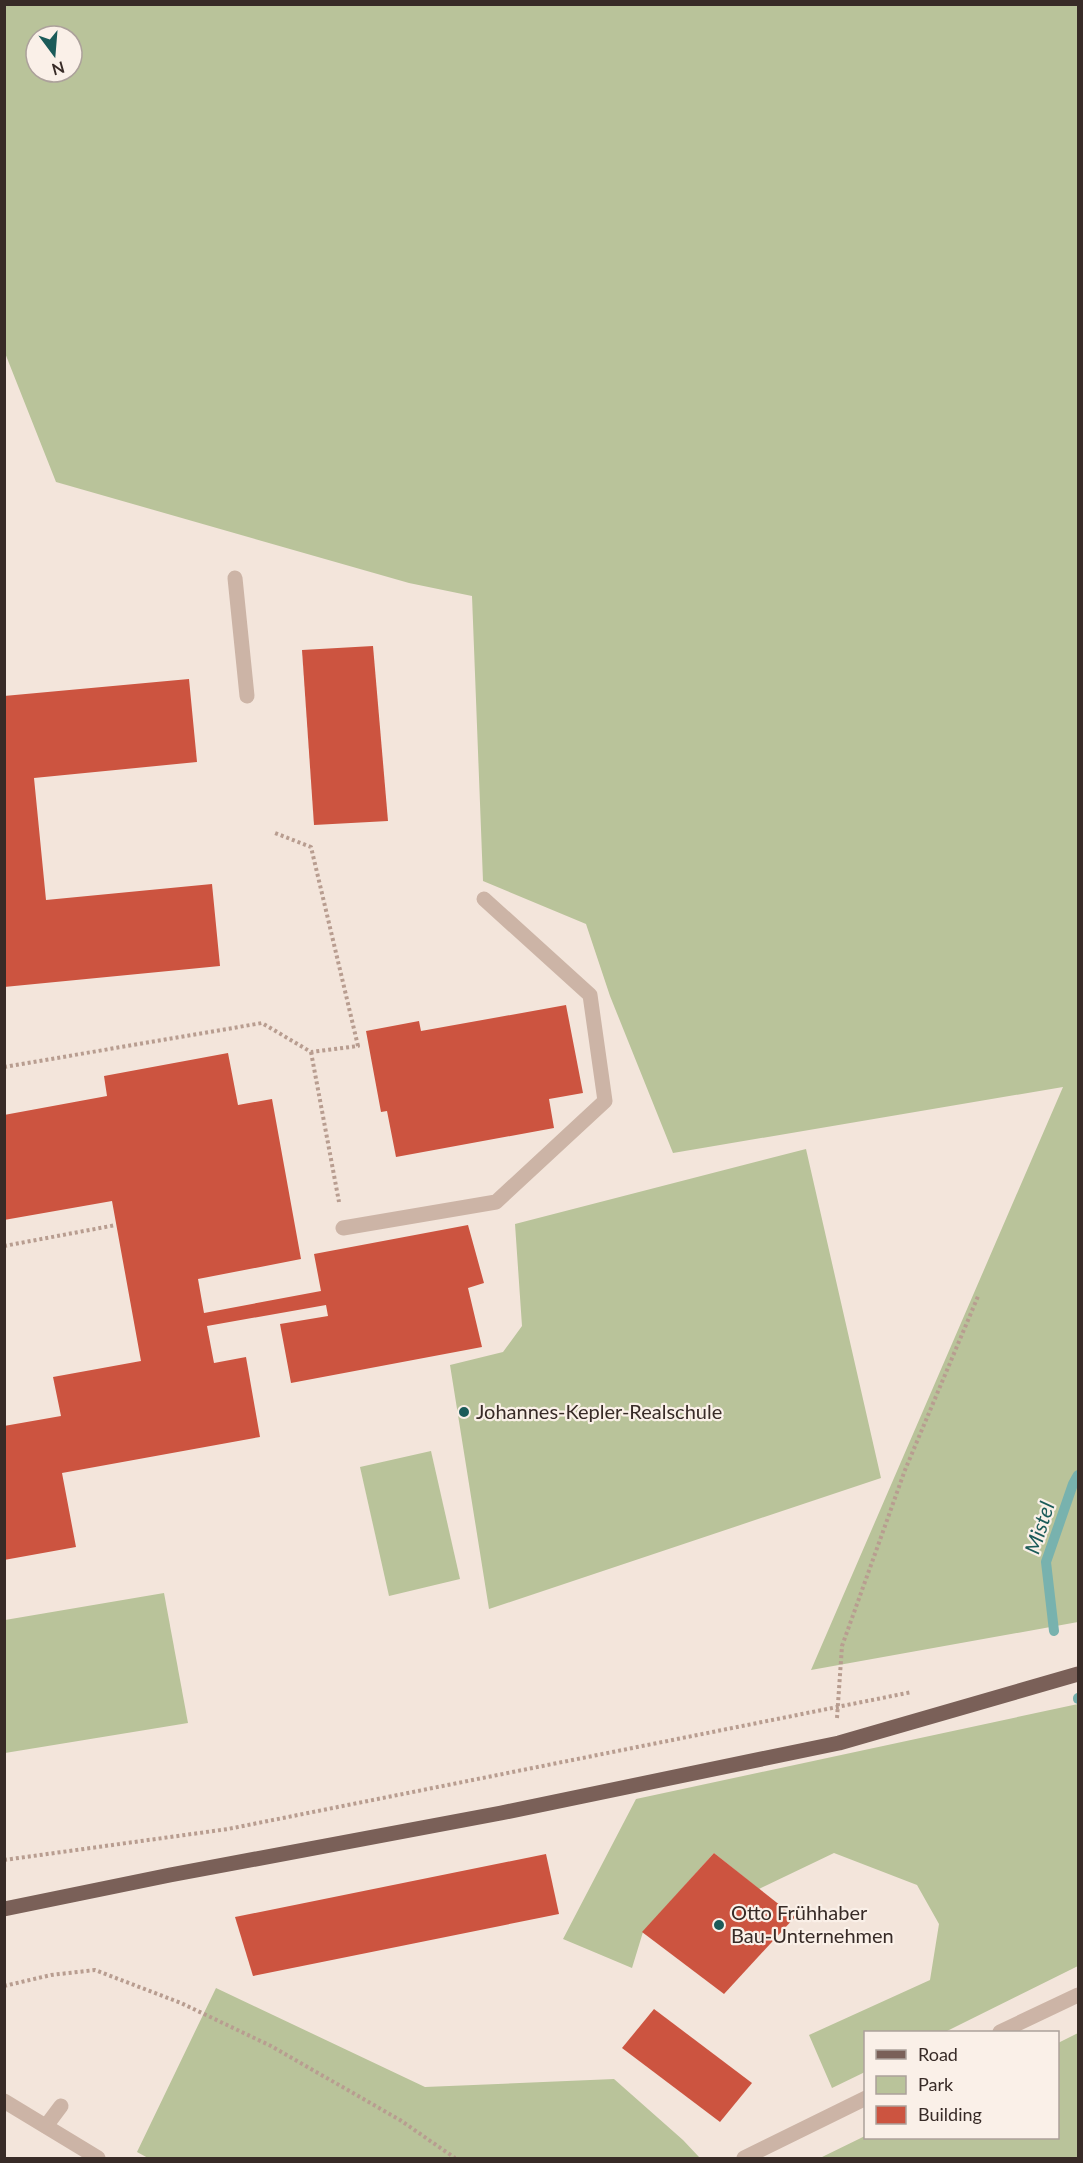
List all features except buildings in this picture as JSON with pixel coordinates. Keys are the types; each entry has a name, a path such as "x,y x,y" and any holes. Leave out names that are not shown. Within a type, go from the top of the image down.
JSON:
{"main road":[{"path":"4,1909 170,1875 501,1813 838,1743 1078,1674"}],"street":[{"path":"236,578 247,696"},
{"path":"343,1228 496,1202 605,1101 590,995 484,899"},
{"path":"1002,2031 1078,1995"},
{"path":"744,2158 864,2099"},
{"path":"4,2101 98,2158"},
{"path":"46,2126 61,2106"}],"path":[{"path":"4,1067 262,1023 312,1052 358,1046 311,847 275,834"},
{"path":"312,1052 343,1228"},
{"path":"4,1246 116,1225"},
{"path":"838,1743 836,1708 842,1647 905,1470 980,1294"},
{"path":"4,1860 228,1829 917,1691"},
{"path":"4,1986 51,1975 94,1970 181,2003 271,2046 400,2120 455,2158"}],"green space":[{"path":"5,4 1078,5 1078,1622 811,1670 1063,1087 673,1153 610,996 586,924 483,881 472,596 409,583 56,482 5,353"},
{"path":"806,1149 881,1478 489,1609 450,1365 503,1352 522,1326 515,1224"},
{"path":"431,1451 460,1579 389,1596 360,1467"},
{"path":"164,1593 188,1723 5,1753 5,1620"},
{"path":"1078,1704 1078,1966 947,2031 864,2031 864,2072 832,2088 809,2035 930,1980 939,1924 917,1885 834,1853 759,1889 714,1853 643,1932 632,1968 563,1939 636,1799"},
{"path":"216,1988 425,2087 614,2079 699,2157 148,2158 137,2152"},
{"path":"1078,2033 1078,2158 820,2158 864,2136 864,2139 1059,2139 1059,2042"}],"waterway":[{"name":"Mistel","path":"1054,1631 1046,1562 1078,1475"}],"place":[{"name":"Johannes-Kepler-Realschule","path":"464,1412"},
{"name":"Otto Frühhaber Bau-Unternehmen","path":"719,1925"}]}
